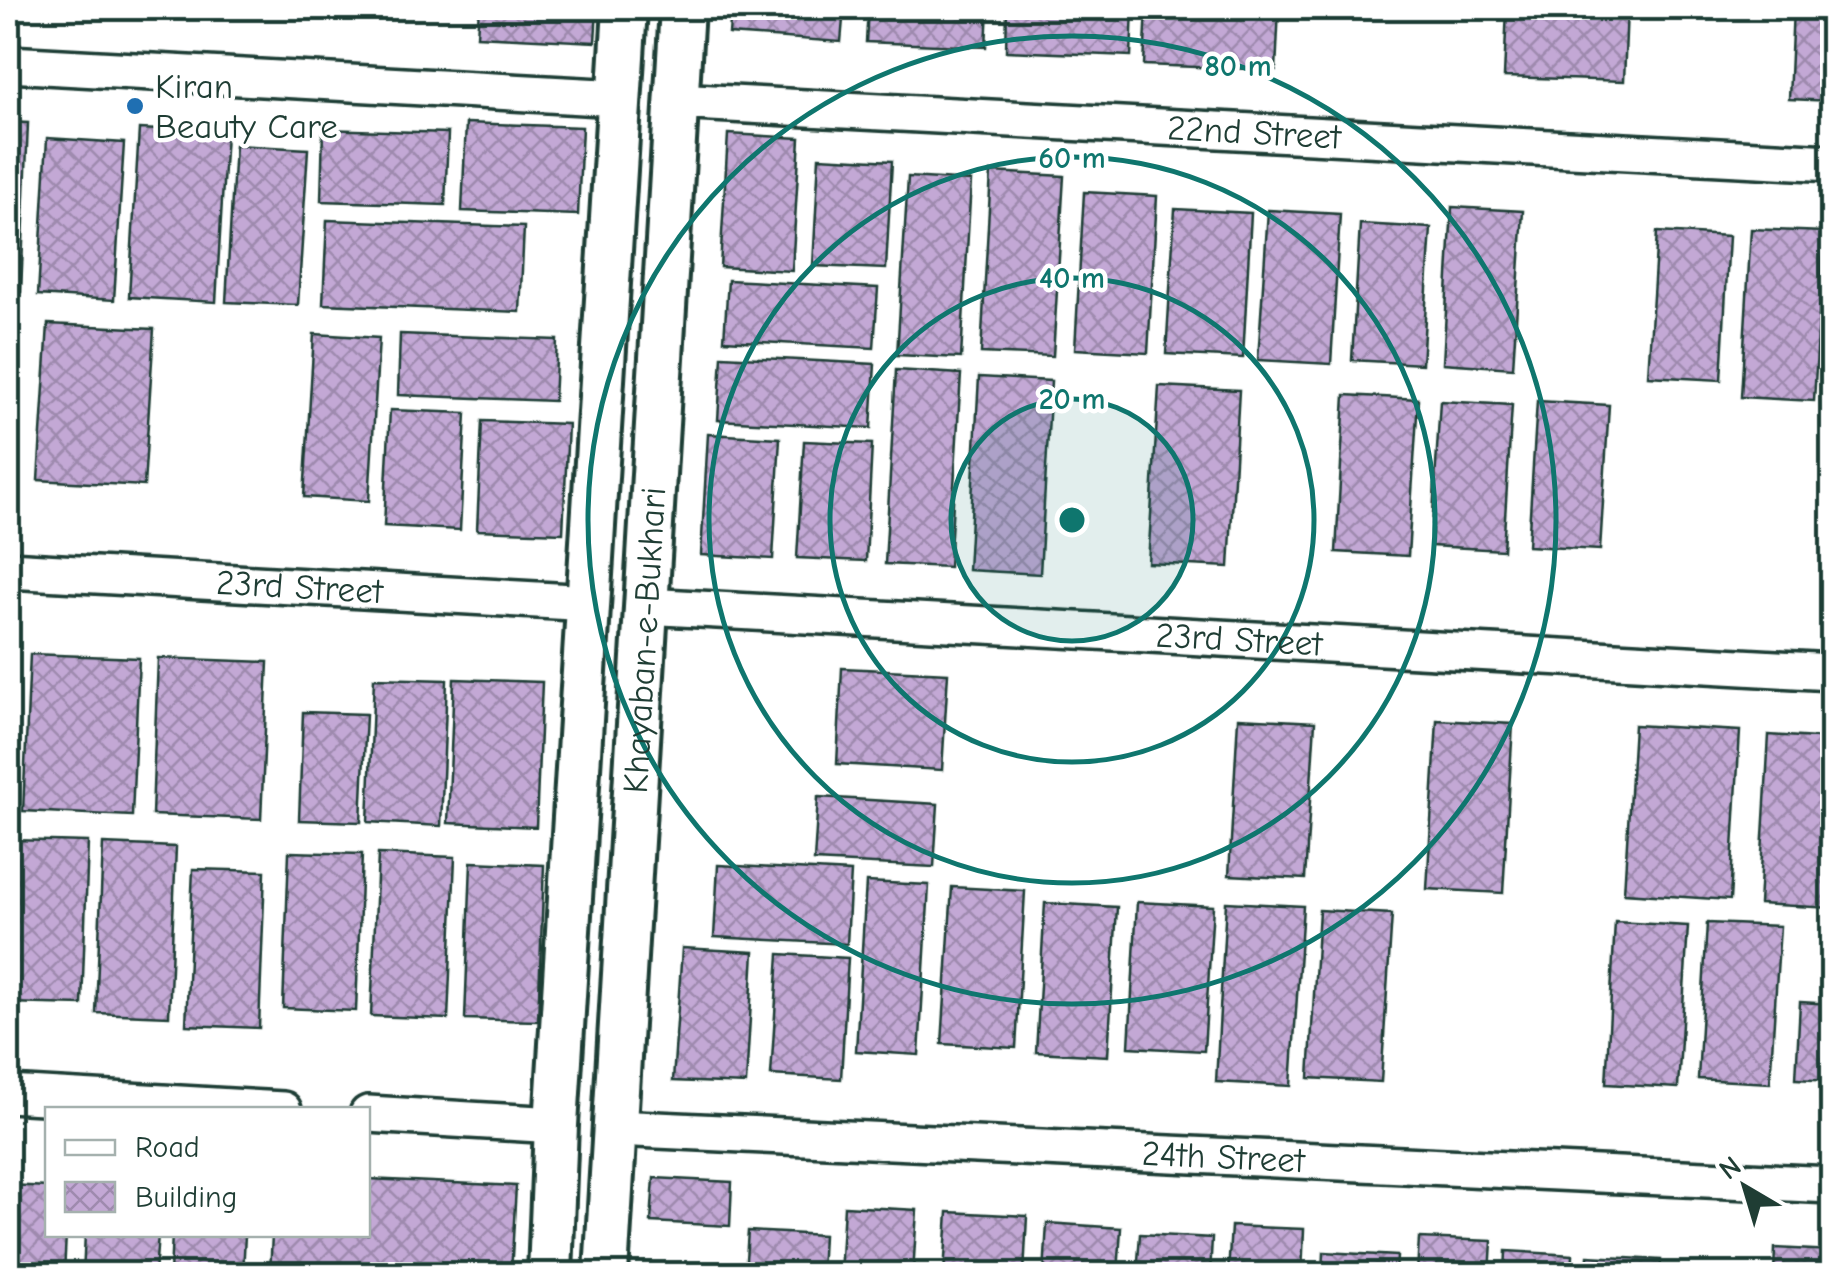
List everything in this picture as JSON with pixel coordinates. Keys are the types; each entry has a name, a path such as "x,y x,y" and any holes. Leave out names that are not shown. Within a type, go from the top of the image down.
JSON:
{"street":[{"name":"Khayaban-e-Bukhari","path":"550,1274 625,8"},
{"name":"Khayaban-e-Bukhari","path":"606,1274 682,8"},
{"path":"8,64 620,98"},
{"name":"22nd Street","path":"675,101 1832,162"},
{"name":"23rd Street","path":"8,570 590,603"},
{"name":"23rd Street","path":"645,606 1832,672"},
{"path":"8,1094 231,1107"},
{"path":"370,1114 556,1125"},
{"name":"24th Street","path":"614,1128 1832,1185"}],"building":[{"path":"479,8 597,8 595,42 477,36"},
{"path":"731,8 844,8 841,42 729,34"},
{"path":"868,8 988,8 986,47 866,42"},
{"path":"1007,8 1133,8 1131,56 1006,51"},
{"path":"1147,8 1279,8 1276,70 1144,65"},
{"path":"1507,8 1627,8 1624,81 1504,77"},
{"path":"1793,8 1832,8 1832,101 1789,99"},
{"path":"8,122 28,123 21,292 8,291"},
{"path":"466,123 582,127 578,215 462,211"},
{"path":"139,129 226,133 216,302 129,297"},
{"path":"323,129 448,133 445,205 321,201"},
{"path":"728,134 800,138 792,271 720,267"},
{"path":"47,138 124,143 114,300 38,295"},
{"path":"235,145 308,149 298,305 226,302"},
{"path":"819,157 892,161 886,269 813,266"},
{"path":"991,172 1064,176 1053,356 981,353"},
{"path":"908,177 971,181 961,358 897,355"},
{"path":"1084,192 1157,196 1148,353 1075,349"},
{"path":"1452,207 1523,211 1513,368 1443,363"},
{"path":"1175,209 1251,213 1243,358 1166,354"},
{"path":"1268,210 1340,214 1331,364 1258,360"},
{"path":"327,220 524,227 520,312 323,304"},
{"path":"1360,224 1431,228 1422,364 1352,360"},
{"path":"1751,229 1824,232 1814,401 1741,397"},
{"path":"1657,232 1729,236 1721,380 1648,376"},
{"path":"728,280 878,288 874,348 724,340"},
{"path":"8,318 17,318 12,475 8,475"},
{"path":"48,324 154,329 144,486 38,480"},
{"path":"314,334 379,338 369,501 304,497"},
{"path":"400,334 557,340 554,401 398,395"},
{"path":"722,356 875,364 871,428 718,420"},
{"path":"896,370 961,374 949,567 885,564"},
{"path":"979,377 1051,381 1040,574 968,570"},
{"path":"1159,386 1239,390 1229,567 1148,563"},
{"path":"1345,395 1418,399 1408,556 1336,552"},
{"path":"1440,401 1512,405 1503,550 1431,546"},
{"path":"1537,401 1609,405 1600,550 1528,546"},
{"path":"390,410 466,413 460,530 384,526"},
{"path":"482,421 568,424 563,533 477,530"},
{"path":"708,434 780,438 773,559 701,555"},
{"path":"804,441 872,444 866,561 797,558"},
{"path":"30,654 139,658 132,816 23,811"},
{"path":"158,658 268,662 261,819 152,815"},
{"path":"842,668 948,673 942,770 837,764"},
{"path":"374,678 447,680 441,826 368,822"},
{"path":"454,679 542,682 536,827 448,823"},
{"path":"303,712 366,714 361,822 299,820"},
{"path":"1238,718 1315,722 1305,879 1229,875"},
{"path":"1437,720 1513,724 1503,893 1427,889"},
{"path":"1634,725 1740,731 1730,900 1624,893"},
{"path":"1769,735 1832,739 1832,908 1759,904"},
{"path":"818,797 938,804 934,867 814,861"},
{"path":"11,840 88,842 82,1005 8,1003"},
{"path":"103,844 176,847 169,1016 96,1013"},
{"path":"289,852 362,854 356,1011 283,1008"},
{"path":"378,854 455,857 448,1019 371,1016"},
{"path":"471,862 544,865 538,1021 465,1019"},
{"path":"718,865 851,872 847,944 714,937"},
{"path":"193,869 265,871 259,1028 186,1025"},
{"path":"866,882 929,885 919,1055 856,1051"},
{"path":"952,887 1025,891 1016,1048 942,1044"},
{"path":"1137,902 1213,906 1204,1051 1129,1047"},
{"path":"1226,902 1303,906 1291,1086 1216,1082"},
{"path":"1045,903 1117,907 1108,1056 1036,1052"},
{"path":"1319,910 1392,914 1381,1082 1309,1078"},
{"path":"1615,922 1688,926 1678,1088 1606,1084"},
{"path":"1707,923 1780,926 1770,1083 1698,1079"},
{"path":"682,948 754,952 746,1084 673,1081"},
{"path":"779,954 848,958 841,1079 771,1075"},
{"path":"1800,1002 1832,1004 1832,1081 1796,1079"},
{"path":"654,1178 732,1182 730,1226 651,1222"},
{"path":"370,1179 516,1186 511,1274 270,1274 272,1237 370,1237"},
{"path":"8,1185 45,1187 45,1237 66,1237 64,1274 8,1274"},
{"path":"844,1206 917,1210 913,1274 840,1274"},
{"path":"948,1212 1027,1216 1024,1274 944,1274"},
{"path":"1047,1223 1121,1228 1118,1274 1044,1274"},
{"path":"1231,1226 1304,1229 1302,1274 1228,1274"},
{"path":"748,1231 823,1235 821,1274 745,1274"},
{"path":"1140,1234 1212,1238 1210,1274 1137,1274"},
{"path":"85,1237 158,1237 155,1274 83,1274"},
{"path":"172,1237 245,1237 243,1274 170,1274"},
{"path":"1419,1238 1492,1241 1490,1274 1417,1274"},
{"path":"1775,1248 1832,1251 1832,1274 1774,1274"},
{"path":"1506,1251 1573,1255 1572,1274 1505,1274"},
{"path":"1324,1252 1397,1256 1396,1274 1323,1274"},
{"path":"1588,1256 1661,1260 1660,1274 1587,1274"}],"place":[{"name":"Kiran Beauty Care","path":"135,106"}]}
